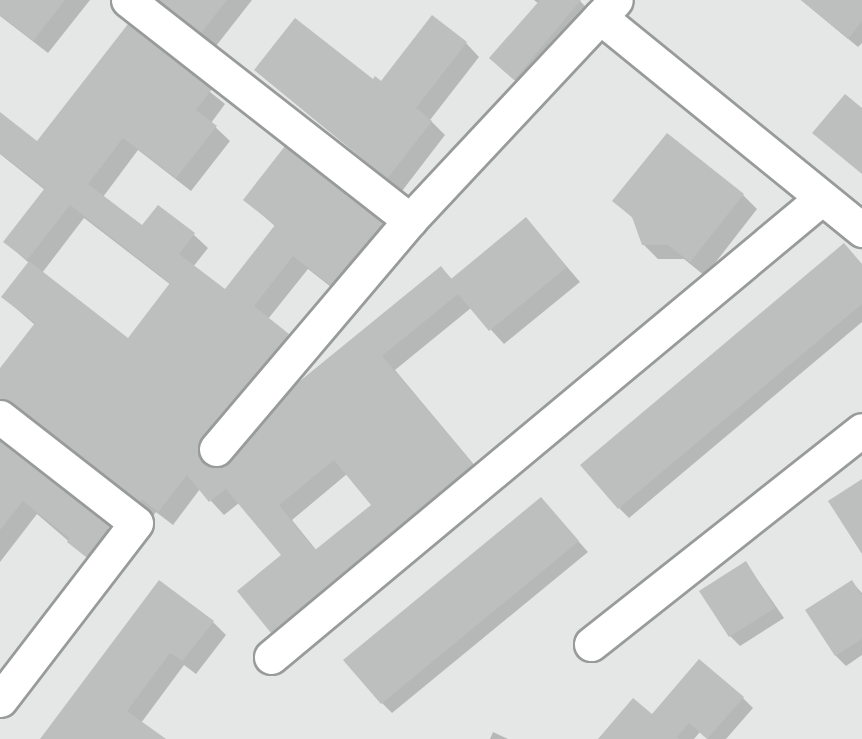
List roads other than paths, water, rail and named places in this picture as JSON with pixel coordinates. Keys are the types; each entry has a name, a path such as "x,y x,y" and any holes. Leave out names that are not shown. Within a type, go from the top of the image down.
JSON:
{"street":[{"path":"128,0 410,220"},
{"path":"216,449 410,220 608,8 822,198 862,230"},
{"path":"271,657 822,198"},
{"path":"0,417 136,523 0,700"},
{"path":"591,644 862,430"}]}
